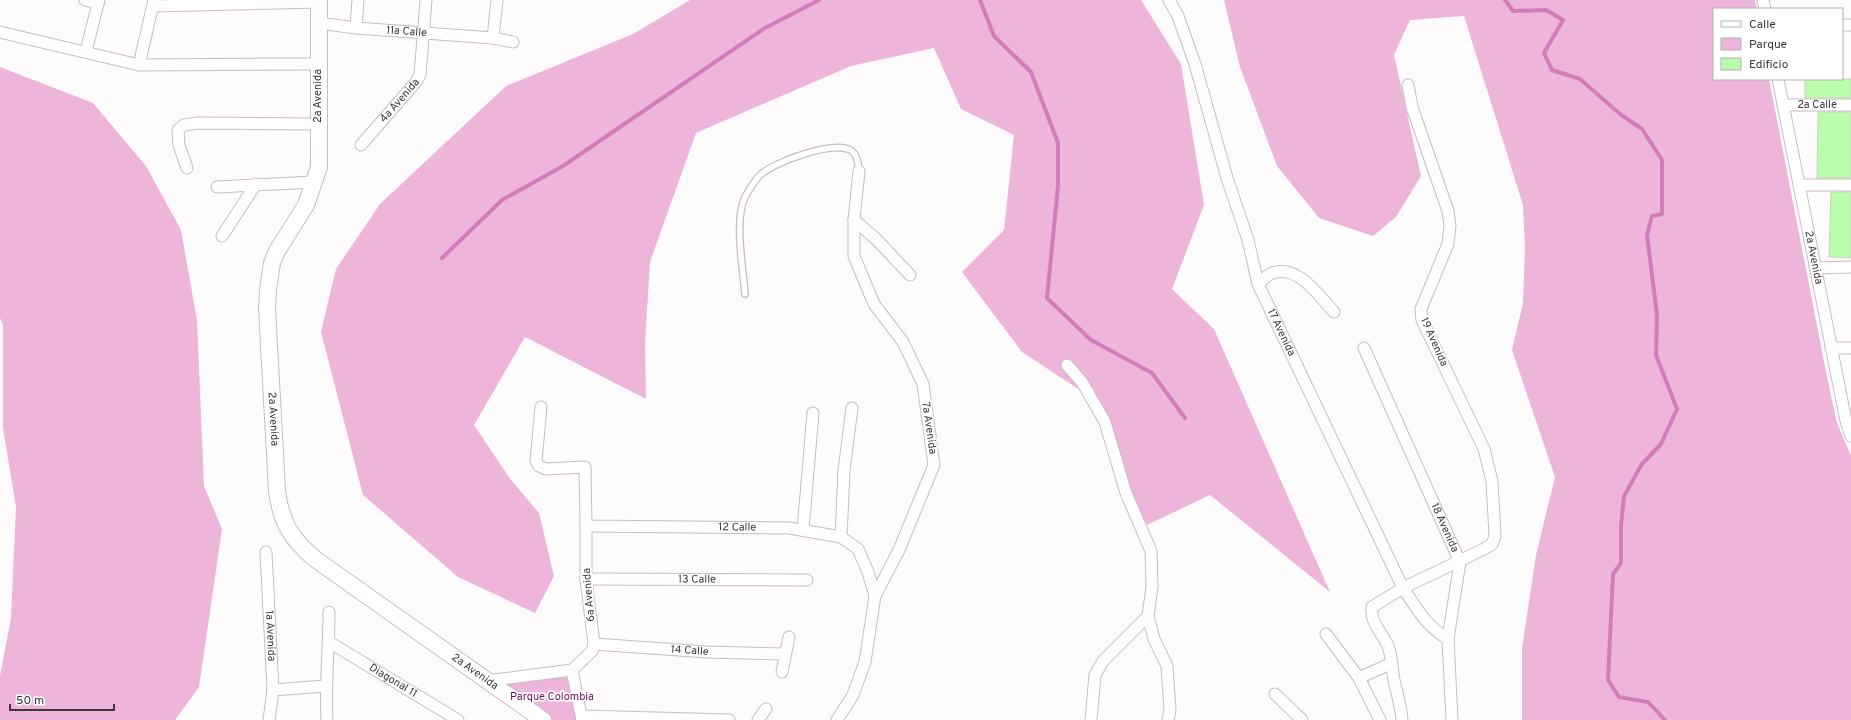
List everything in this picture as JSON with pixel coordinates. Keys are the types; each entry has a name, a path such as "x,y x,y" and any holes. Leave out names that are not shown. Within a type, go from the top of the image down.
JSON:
{"main road":[{"name":"2a Avenida","path":"319,1 318,124 320,156 315,182 306,205 277,251 272,263 268,290 267,308 276,483 281,514 294,539 315,559 543,720"}],"street":[{"path":"85,0 98,2 86,51"},
{"path":"356,28 358,0"},
{"name":"4a Avenida","path":"361,145 416,82 420,75 426,0"},
{"path":"493,38 497,0"},
{"name":"17 Avenida","path":"1169,0 1178,16 1194,64 1227,178 1248,240 1258,284 1403,588 1433,630 1448,639"},
{"path":"138,65 153,3 319,1"},
{"name":"11a Calle","path":"319,23 356,28 493,38 513,42"},
{"path":"0,32 86,51 138,65 318,64"},
{"name":"2a Avenida","path":"1778,80 1831,348 1850,430"},
{"name":"19 Avenida","path":"1408,85 1412,107 1448,210 1450,226 1448,244 1421,309 1422,320 1484,449 1492,481 1495,536 1492,544 1460,562"},
{"name":"2a Calle","path":"1783,105 1851,105"},
{"path":"187,168 179,145 178,130 184,125 318,124"},
{"name":"7a Avenida","path":"837,720 853,695 865,662 875,596 899,550 934,464 923,384 904,342 874,304 854,256 854,220 859,171"},
{"path":"217,187 315,182"},
{"path":"222,236 256,184"},
{"path":"1799,185 1851,185"},
{"path":"854,220 876,239 910,275"},
{"path":"1815,268 1851,267"},
{"path":"1258,284 1270,274 1283,271 1294,274 1305,281 1334,312"},
{"name":"18 Avenida","path":"1364,348 1460,562 1448,639 1452,720"},
{"path":"1831,348 1851,348"},
{"path":"1067,365 1082,382 1105,422 1126,493 1151,551 1152,587 1148,616 1154,639 1167,666 1170,710 1168,720"},
{"path":"541,407 536,461 539,466 546,469 585,467 586,526"},
{"path":"841,537 844,470 852,408"},
{"path":"803,530 813,413"},
{"name":"12 Calle","path":"586,526 789,528 841,537 858,549 868,572 875,596"},
{"name":"6a Avenida","path":"586,526 586,579 594,644"},
{"name":"1a Avenida","path":"266,552 273,690 269,720"},
{"path":"1402,720 1402,708 1388,646 1375,625 1371,615 1372,607 1403,588 1460,562"},
{"name":"13 Calle","path":"586,579 807,580"},
{"path":"327,720 325,686 329,642 329,612"},
{"path":"1091,720 1095,675 1103,661 1148,616"},
{"path":"1326,634 1359,678 1380,720"},
{"path":"782,672 789,636"},
{"name":"Diagonal 11","path":"329,642 458,720"},
{"path":"486,681 572,670 592,651 594,644"},
{"name":"14 Calle","path":"594,644 707,652 785,654"},
{"path":"1359,678 1392,663"},
{"path":"572,670 582,718 729,720"},
{"path":"273,690 325,686"},
{"path":"1275,694 1302,720"},
{"path":"758,720 766,709"}],"lane":[{"name":"7a Avenida","path":"745,294 739,217 745,198 760,175 777,163 796,156 824,150 847,149 857,158 859,171"}],"green space":[{"path":"690,0 1141,0 1181,64 1204,205 1172,289 1214,329 1330,592 1210,495 1147,525 1117,461 1092,398 1022,352 962,272 1004,230 1014,135 961,109 934,48 851,66 696,133 650,262 645,344 646,399 525,337 474,425 511,480 539,513 554,576 535,613 458,577 363,495 321,332 336,269 380,204 506,86 633,34"},
{"path":"1224,0 1755,0 1757,8 1713,8 1713,80 1769,80 1837,423 1851,456 1851,720 1522,720 1522,649 1536,555 1555,477 1512,350 1523,303 1525,248 1523,205 1464,16 1410,20 1394,55 1421,176 1396,217 1373,236 1319,218 1277,166 1240,67"},
{"path":"0,67 93,103 146,166 181,230 197,320 204,486 222,529 199,687 175,720 0,720 0,676 11,618 16,507 3,428 3,325 0,318"},
{"name":"Parque Colombia","path":"572,670 582,720 542,720 489,683"}],"building":[{"path":"1851,79 1851,98 1805,98 1805,80"},
{"path":"1818,112 1851,112 1851,178 1817,178"},
{"path":"1831,192 1851,192 1851,258 1829,257"}],"waterway":[{"path":"442,258 502,200 563,166 765,28 819,0"},
{"path":"980,0 994,36 1031,72 1058,143 1058,186 1047,298 1091,340 1152,373 1185,418"},
{"path":"1505,0 1513,11 1546,10 1563,20 1544,53 1552,70 1580,79 1620,114 1642,129 1662,160 1662,214 1652,216 1647,235 1657,315 1656,355 1677,409 1661,444 1642,464 1624,496 1621,526 1621,563 1613,574 1608,680 1619,697 1648,702 1665,720"}]}
